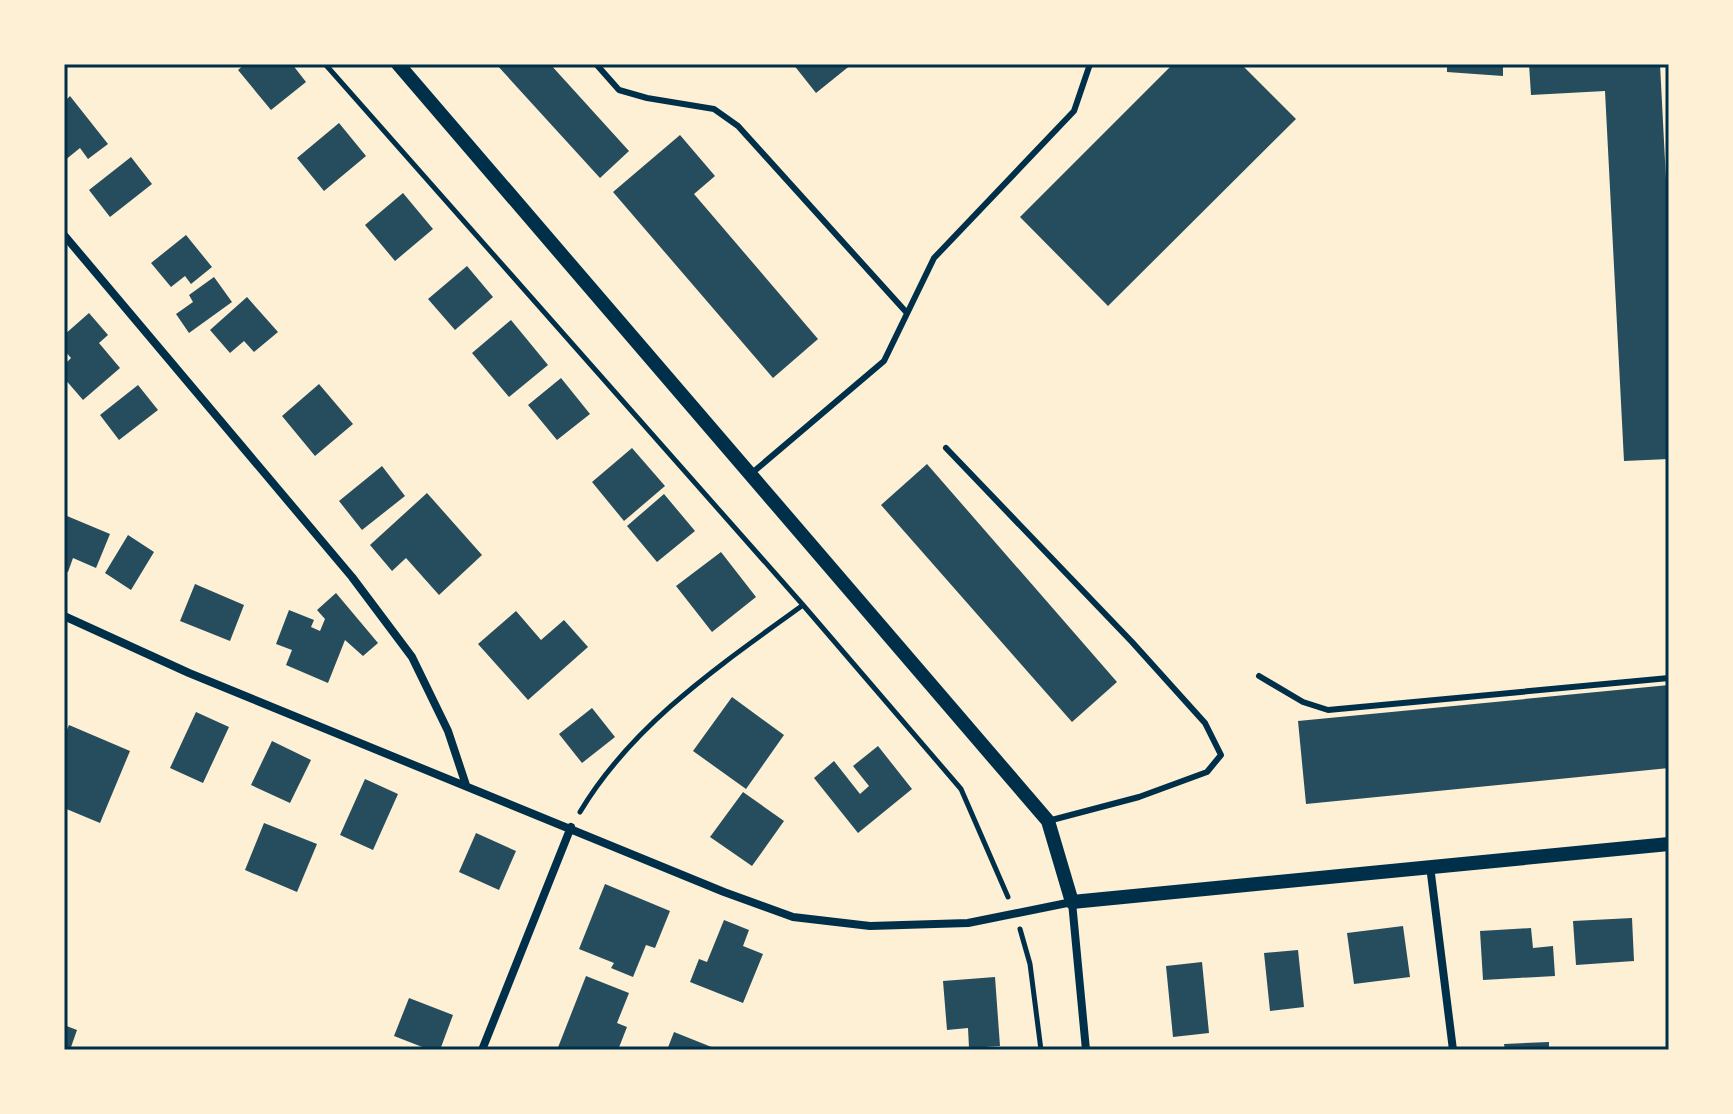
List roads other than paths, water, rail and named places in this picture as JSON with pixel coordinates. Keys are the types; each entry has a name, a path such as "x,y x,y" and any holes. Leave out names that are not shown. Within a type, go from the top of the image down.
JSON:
{"street":[{"path":"398,64 1048,821 1072,902 1086,1050"},
{"path":"64,235 352,577 412,657 448,731 466,785"},
{"path":"64,616 189,673 724,892 793,917 870,926 968,923 1072,902 1669,844"},
{"path":"482,1050 571,827"},
{"path":"1430,866 1453,1050"}],"lane":[{"path":"596,64 619,90 714,109 738,126 907,313"},
{"path":"751,475 884,361 934,258 1074,111 1090,64"},
{"path":"946,448 1205,723 1221,755 1207,772 1139,797 1048,821"},
{"path":"1259,676 1303,702 1328,710 1669,678"}]}
